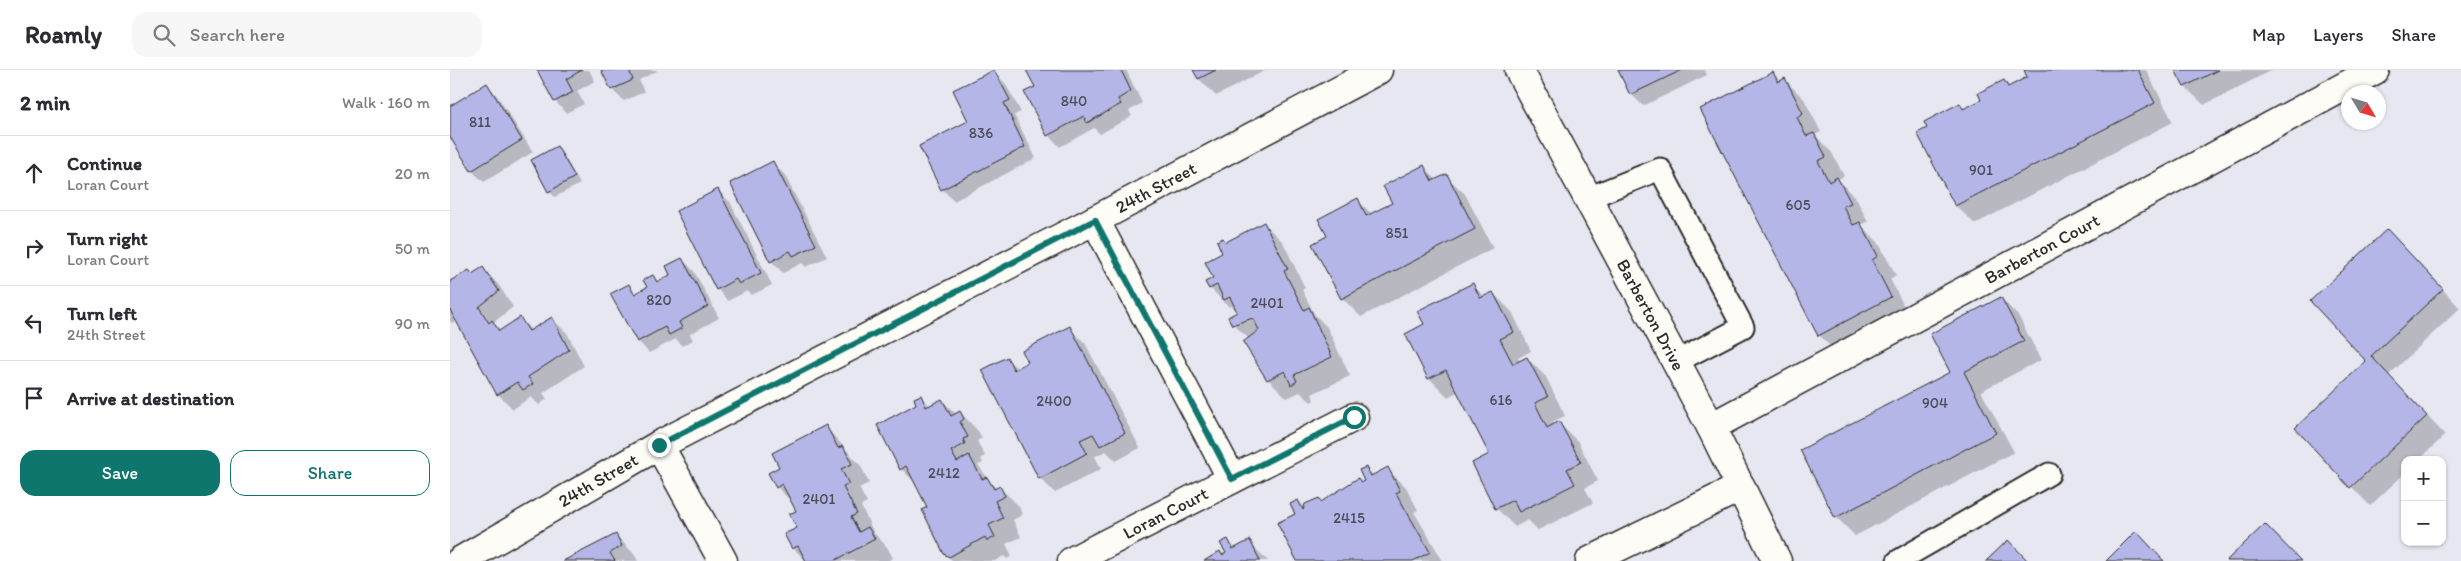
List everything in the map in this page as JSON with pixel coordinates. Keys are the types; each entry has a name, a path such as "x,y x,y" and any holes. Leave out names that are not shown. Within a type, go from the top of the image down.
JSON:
{"street":[{"name":"24th Street","path":"460,561 659,445 1095,220 1378,70"},
{"name":"Barberton Drive","path":"1519,70 1711,428 1777,561"},
{"name":"Barberton Court","path":"1711,428 2375,70"},
{"path":"1095,220 1232,479"},
{"name":"Loran Court","path":"1072,561 1354,417"},
{"path":"659,445 723,561"},
{"path":"1590,561 1741,488"}],"lane":[{"path":"1588,198 1660,169 1743,327 1676,362"},
{"path":"1898,561 2049,474"}],"building":[{"path":"537,70 582,70 566,79 573,92 554,102"},
{"path":"601,70 629,70 633,80 611,90"},
{"path":"994,70 1010,100 1004,103 1025,147 941,190 919,146 968,121 953,90"},
{"path":"1026,70 1121,70 1131,91 1118,99 1121,104 1087,123 1084,116 1047,136 1024,92 1035,87"},
{"path":"1193,70 1216,70 1198,79"},
{"path":"1618,70 1682,70 1630,95"},
{"path":"2024,70 2138,70 2155,103 1955,206 1917,133 1927,128 1924,122 1960,103 1963,109 1981,100 1978,93 2004,80 2008,87 2027,77"},
{"path":"2175,70 2218,70 2184,87"},
{"path":"1773,72 1778,82 1785,78 1803,113 1797,117 1806,136 1814,133 1826,157 1818,161 1829,182 1837,177 1851,203 1843,206 1853,225 1860,222 1878,256 1872,260 1891,297 1818,336 1700,109"},
{"path":"487,83 522,140 471,171 450,137 450,106"},
{"path":"557,146 575,177 548,192 531,160"},
{"path":"773,161 816,245 793,256 790,251 770,262 730,183"},
{"path":"1424,165 1432,181 1447,174 1475,229 1341,299 1312,244 1327,236 1318,219 1358,198 1366,216 1392,203 1383,186"},
{"path":"718,189 761,273 739,284 736,279 716,290 676,211"},
{"path":"1264,222 1288,269 1284,271 1304,310 1309,307 1332,357 1294,375 1297,381 1291,385 1285,371 1267,380 1243,342 1259,330 1253,318 1232,325 1228,317 1237,312 1230,297 1224,300 1217,285 1209,289 1205,282 1213,278 1205,262 1222,253 1217,241 1223,238 1226,242"},
{"path":"2387,229 2443,289 2371,356 2427,416 2350,488 2295,428 2366,361 2310,301"},
{"path":"682,258 708,306 679,322 682,328 669,335 665,327 637,342 610,294 629,284 634,294 647,287 643,280 653,275 657,282 670,275 666,266"},
{"path":"483,267 499,291 479,307 489,323 492,320 499,331 520,317 529,331 552,317 569,350 528,377 533,384 523,390 517,382 497,395 450,310 450,281 469,270 472,274"},
{"path":"1473,283 1480,298 1493,292 1514,332 1500,339 1513,364 1527,357 1548,397 1535,403 1547,428 1559,421 1581,462 1567,469 1575,484 1519,512 1513,500 1495,509 1472,463 1489,454 1446,370 1428,379 1405,334 1424,324 1417,311"},
{"path":"2001,297 2024,341 1964,372 1996,433 1835,518 1800,450 1950,372 1930,334"},
{"path":"1070,326 1125,433 1100,446 1093,434 1080,440 1087,453 1039,479 982,370 1007,357 1014,370 1028,362 1022,351"},
{"path":"921,395 926,407 942,399 951,416 960,411 964,419 960,422 968,437 963,439 965,444 951,451 957,462 969,455 982,479 987,477 994,489 1000,486 1005,496 995,501 1003,518 989,525 995,537 987,541 985,537 949,557 944,554 922,510 927,507 906,466 900,470 877,425 916,404 914,398"},
{"path":"826,425 838,448 843,446 852,464 841,469 849,484 843,487 857,514 851,517 859,532 868,527 875,539 834,561 806,561 798,546 792,549 784,534 797,528 789,514 796,511 782,484 776,488 768,473 779,467 772,453"},
{"path":"1366,467 1371,476 1388,467 1400,491 1396,493 1430,552 1413,561 1297,561 1277,523 1295,514 1290,504 1298,500 1303,510 1305,504 1319,498 1321,502 1358,478 1361,482 1364,481 1359,470"},
{"path":"2265,524 2301,561 2226,561"},
{"path":"2136,531 2164,561 2106,561"},
{"path":"616,534 622,546 610,553 615,561 563,561"},
{"path":"1228,539 1233,549 1250,540 1260,561 1204,561 1220,551 1222,555 1226,553 1220,543"},
{"path":"2008,540 2028,561 1986,561"}],"route":[{"path":"659,445 1095,220 1232,479 1354,417"}]}
